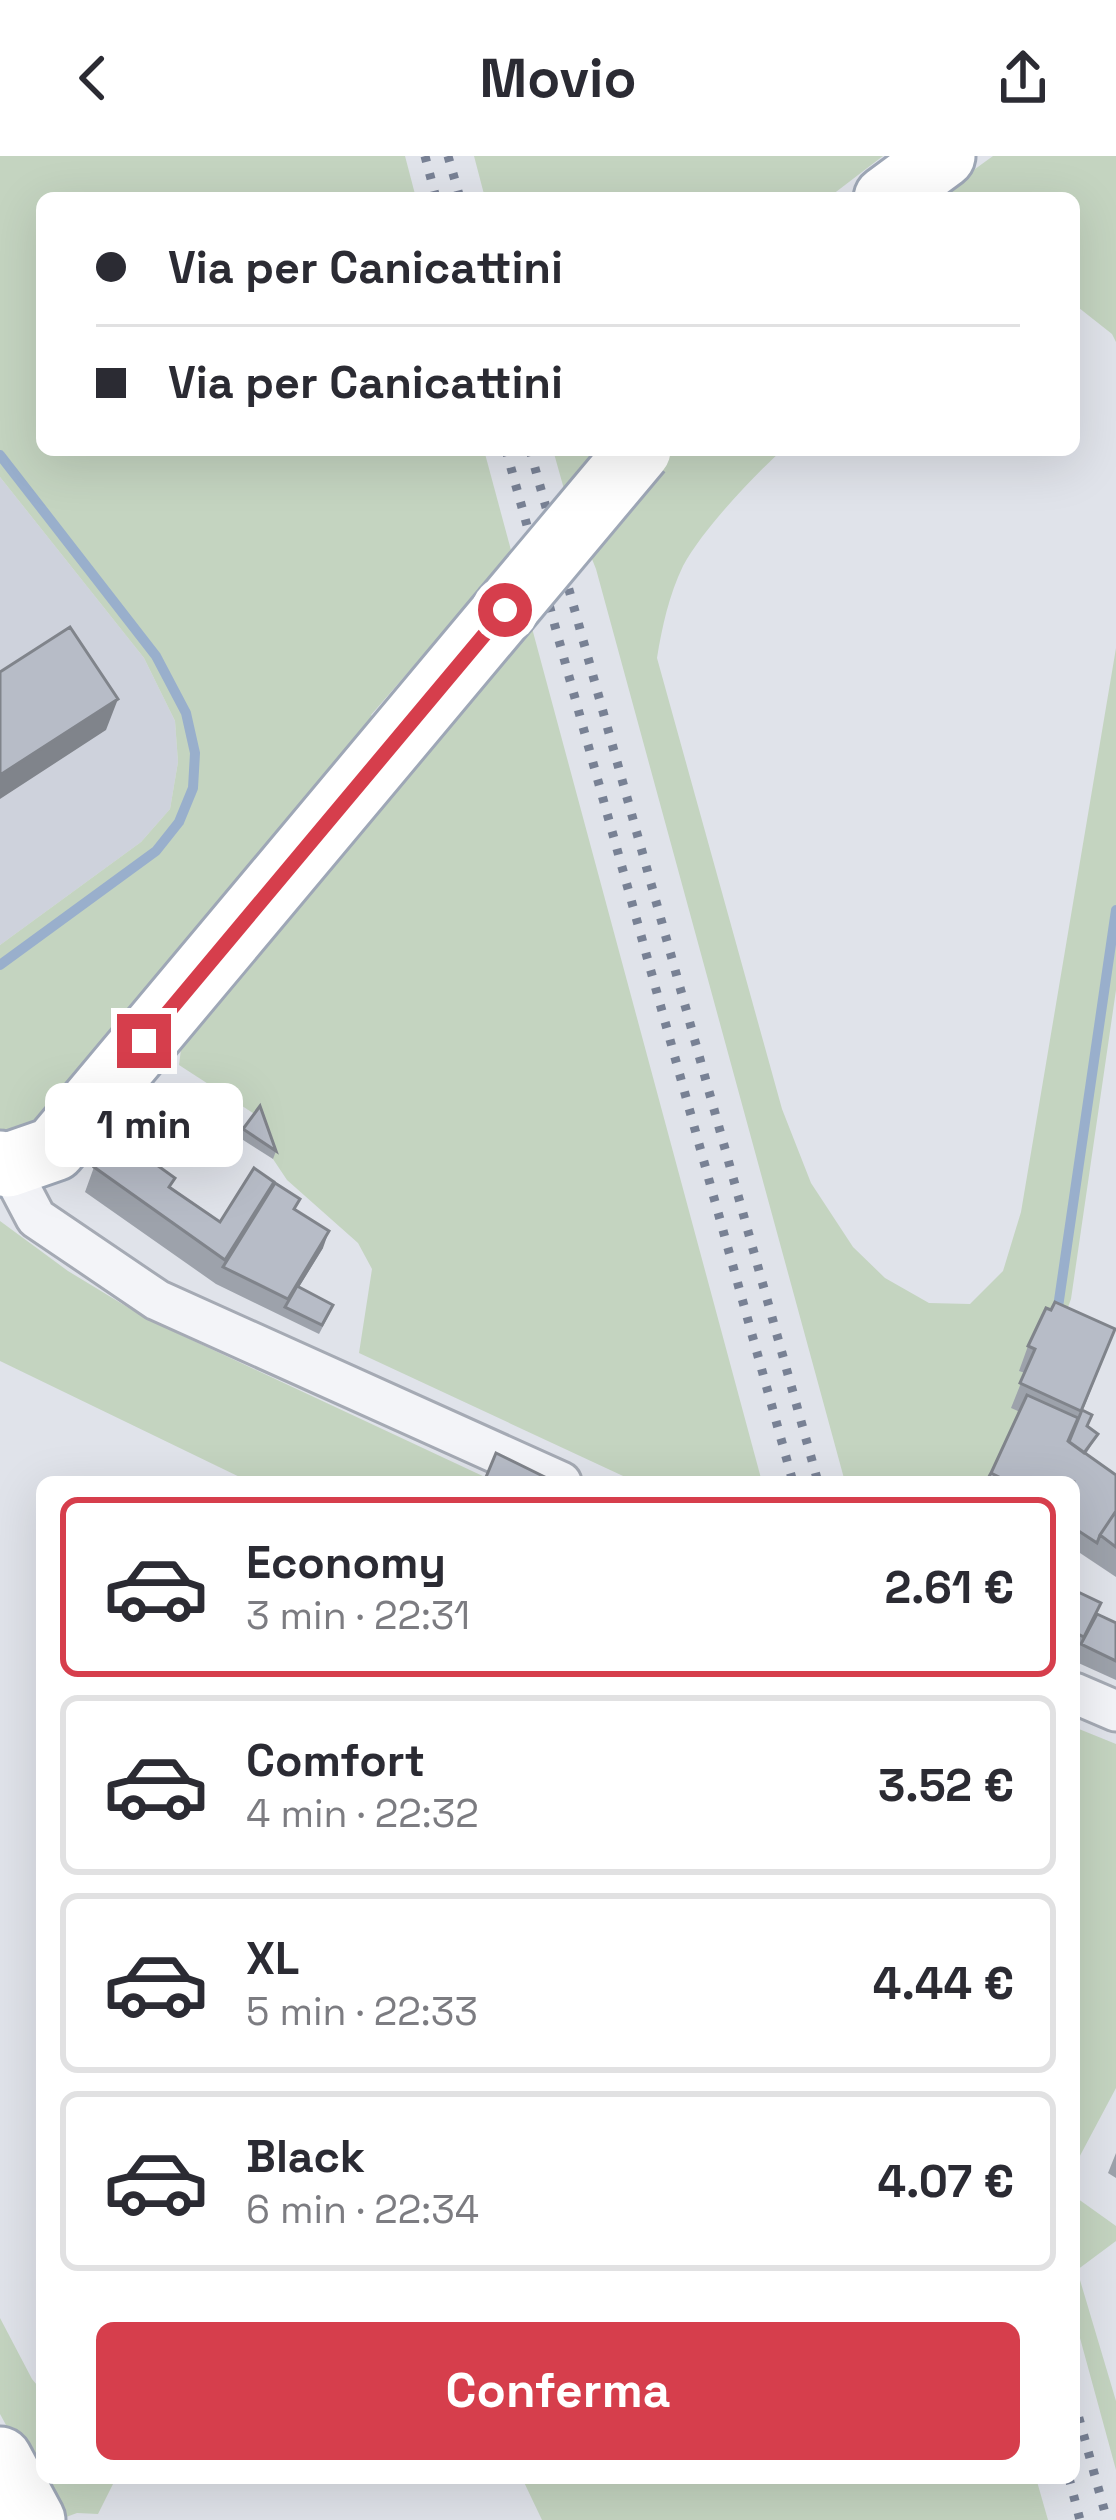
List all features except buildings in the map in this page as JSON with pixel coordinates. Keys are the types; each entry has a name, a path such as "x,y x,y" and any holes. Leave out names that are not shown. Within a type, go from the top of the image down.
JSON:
{"main road":[{"path":"894,192 943,156"},
{"path":"4,1164 54,1149 634,456"},
{"path":"0,2458 33,2520"}],"street":[{"path":"4,1164 37,1218 158,1300 547,1476"},
{"path":"1080,1696 1116,1711"}],"shaded area":[{"path":"0,477 144,658 175,721 178,762 170,809 141,842 0,945"}],"green space":[{"path":"0,156 405,156 414,192 36,192 36,456 486,456 760,1476 623,1476 359,1353 372,1269 358,1243 287,1180 256,1115 179,1065 182,1041 518,646 491,577 371,715 381,724 39,1120 0,1130 0,945 141,842 170,809 178,762 175,721 144,658 0,477"},
{"path":"474,156 883,156 836,192 483,192"},
{"path":"993,156 1116,156 1116,342 1080,309 1080,192 943,192"},
{"path":"555,456 776,456 715,521 683,566 657,658 782,1109 811,1183 853,1247 885,1278 929,1303 970,1304 1003,1271 1021,1212 1116,648 1116,990 1071,1299 1059,1331 1020,1370 1026,1374 1021,1412 992,1476 843,1476 596,569"},
{"path":"0,1221 68,1271 147,1319 483,1476 238,1476 0,1361"},
{"path":"1080,1729 1116,1744 1116,2088 1080,2156"},
{"path":"1080,2200 1116,2226 1116,2241 1080,2268"},
{"path":"1080,2280 1116,2401 1116,2470 1080,2338"},
{"path":"0,2318 36,2384 36,2480 0,2414"},
{"path":"38,2484 113,2484 98,2514 77,2513 58,2520"},
{"path":"525,2484 1038,2484 1048,2520 542,2520"}],"waterway":[{"path":"0,455 156,656 186,713 195,753 193,788 179,822 156,851 0,965"},
{"path":"1057,1314 1116,910"}],"railway":[{"path":"425,156 434,192"},
{"path":"448,156 458,192"},
{"path":"508,456 791,1476"},
{"path":"532,456 816,1476"},
{"path":"1080,2422 1107,2520"},
{"path":"1071,2484 1080,2520"}],"route":[{"path":"144,1041 505,610"}]}
